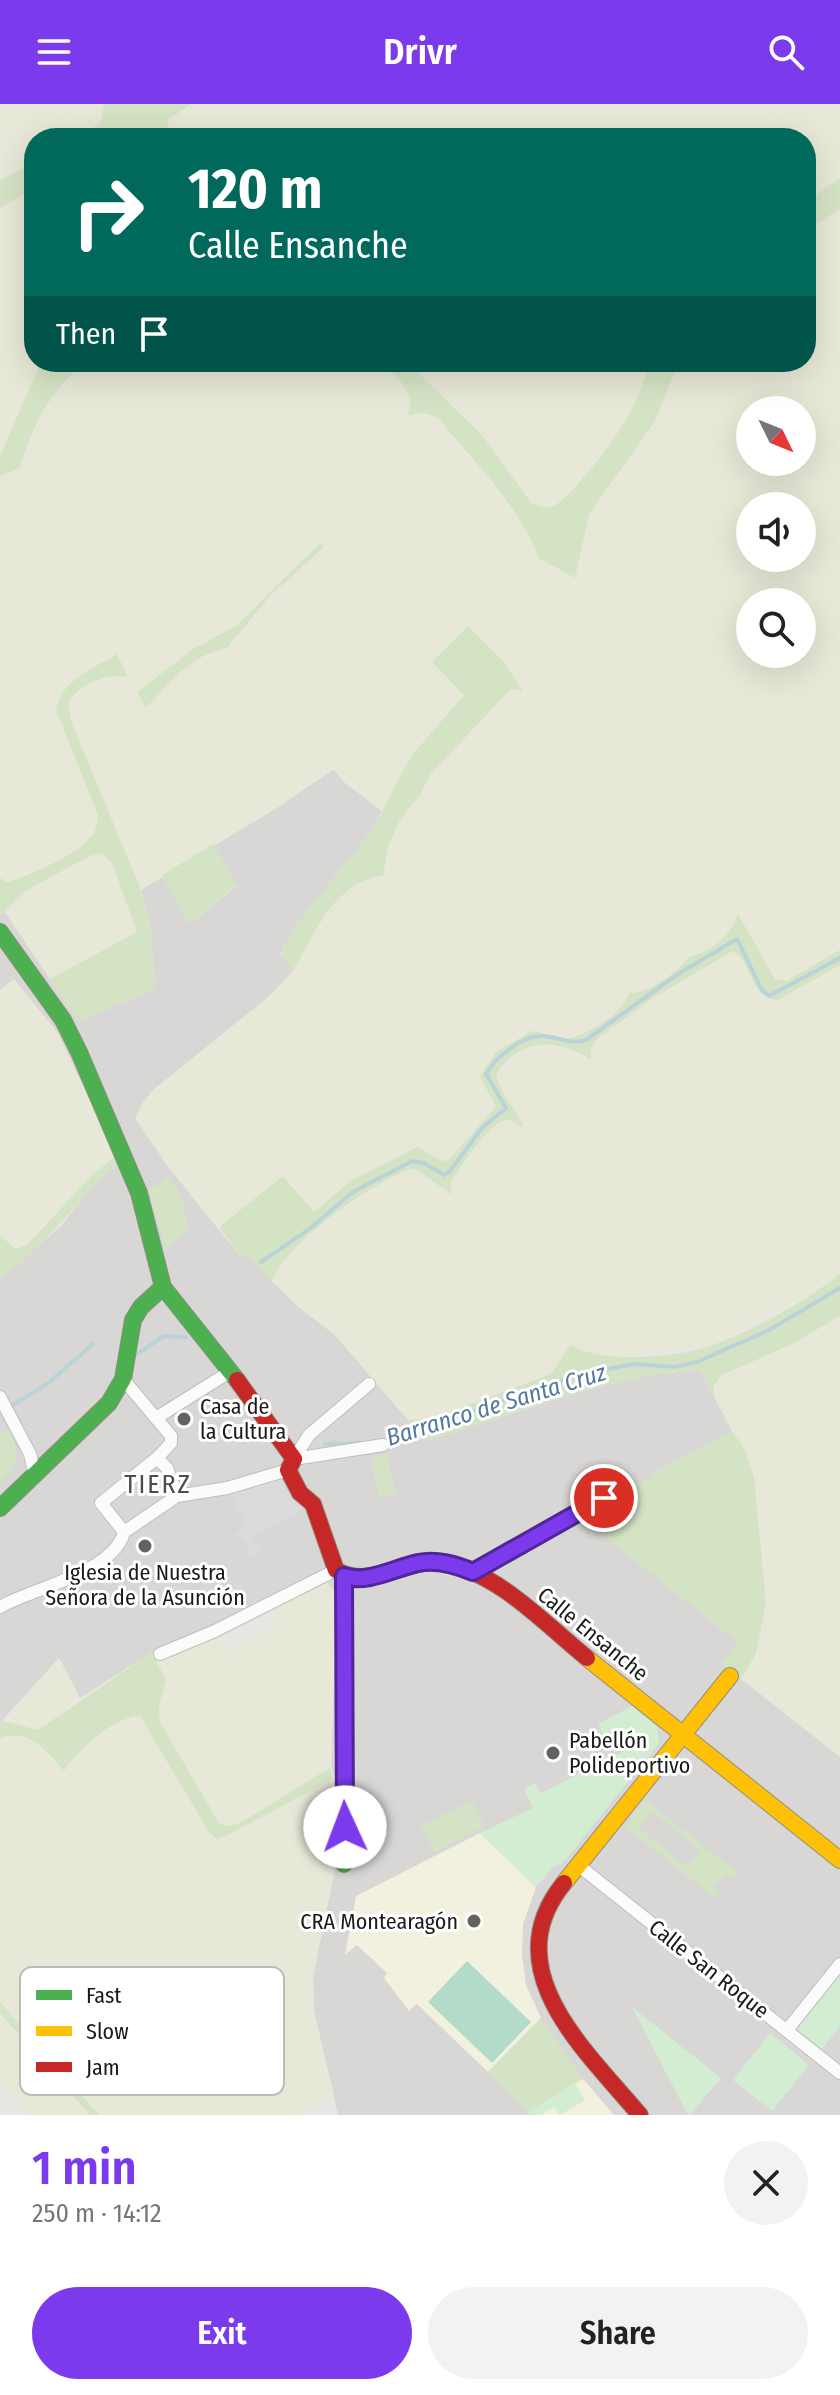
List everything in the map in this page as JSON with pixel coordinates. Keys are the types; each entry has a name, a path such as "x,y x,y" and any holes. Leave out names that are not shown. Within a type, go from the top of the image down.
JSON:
{"street":[{"path":"0,932 63,1020 79,1052 139,1193 163,1287 231,1371 291,1465 300,1493 313,1504 340,1573 344,1864"},
{"path":"0,1508 109,1403 123,1379 133,1320 141,1307 163,1287"},
{"path":"156,1418 231,1371"},
{"path":"123,1379 171,1436 171,1443 157,1458 101,1503 123,1536"},
{"path":"291,1465 309,1435 369,1384"},
{"path":"0,1397 30,1454 35,1475"},
{"path":"0,1605 79,1574 177,1496 227,1488 291,1465 383,1445"},
{"path":"157,1458 167,1468 177,1496"},
{"path":"473,1572 604,1498"},
{"name":"Calle Ensanche","path":"340,1573 359,1579 421,1562 440,1562 473,1572 541,1619 681,1735 840,1860"},
{"path":"160,1654 340,1573"},
{"path":"640,2115 563,2021 549,1999 541,1975 539,1931 546,1910 578,1865 730,1676"},
{"name":"Calle San Roque","path":"578,1865 840,2073"},
{"path":"787,2030 840,1964"}],"shaded area":[{"path":"0,104 104,104 101,122 93,128 24,128 24,168 2,180"},
{"path":"191,104 840,104 840,178 816,195 816,128 169,128 168,120"},
{"path":"24,195 24,372 37,372 0,456 0,208"},
{"path":"840,209 840,950 786,981 775,979 738,915 724,938 699,955 689,957 682,966 653,985 638,993 629,993 626,1003 586,1032 570,1038 532,1031 480,1077 496,1106 449,1160 442,1161 417,1147 352,1180 314,1212 283,1176 219,1227 169,1168 135,1118 143,1102 154,1089 277,990 294,970 326,914 350,887 365,878 383,876 388,847 399,822 420,795 430,775 512,689 521,691 502,660 432,729 411,756 382,811 344,782 333,769 280,806 141,890 71,720 68,701 76,692 97,680 114,674 127,677 117,655 69,683 59,720 98,815 96,832 84,843 26,877 7,882 0,878 0,476 20,468 45,405 60,383 74,372 391,372 402,383 411,400 409,414 423,413 437,418 504,499 532,539 539,558 575,577 589,514 654,423 675,372 816,372 816,224","holes":["321,542 228,647 203,656 179,673 146,708 137,692 193,649 236,626"]},
{"path":"417,372 647,372 631,413 617,434 556,505 545,508 532,504 482,435"},
{"path":"334,769 344,782 382,811 371,832 296,926 280,954 294,970 256,1010 136,1118 169,1168 240,1256 245,1253 296,1305 336,1336 426,1441 587,1390 650,1375 700,1370 732,1431 651,1475 652,1478 619,1492 614,1503 625,1524 604,1536 738,1642 722,1663 840,1757 840,2115 338,2115 314,2011 313,1977 336,1863 338,1786 331,1767 336,1609 270,1608 217,1637 157,1661 152,1652 80,1698 59,1658 0,1723 0,1279 61,1226 91,1188 120,1161 14,979 0,990 0,916 5,912 79,1022 155,988 150,922 141,890 162,875 189,924 237,886 213,844 280,806"},
{"path":"102,853 112,863 138,932 50,979 5,912 27,890 90,856"},
{"path":"733,951 745,963 757,989 778,1000 840,965 840,1274 822,1288 710,1346 605,1358 583,1353 563,1360 551,1374 512,1390 434,1418 408,1420 336,1336 272,1282 276,1269 316,1231 370,1190 404,1171 414,1168 451,1194 450,1185 456,1173 487,1133 519,1112 498,1085 496,1076 521,1049 536,1043 580,1052 591,1048 597,1039 656,996"},
{"path":"14,979 57,1032 117,1155 92,1175 27,1245 15,1249 0,1235 0,990"},
{"path":"840,1316 840,1757 741,1679 756,1654 766,1604 758,1517 754,1477 744,1449 713,1395 714,1386 722,1375 792,1344"},
{"path":"288,1470 313,1504 251,1536 261,1551 250,1557 247,1545 235,1534 247,1526 227,1488"},
{"path":"326,1580 334,1592 336,1609 331,1767 240,1823 227,1826 219,1823 160,1722 159,1706 166,1680 157,1661 217,1637 226,1652 278,1624 270,1608"},
{"path":"59,1658 80,1698 38,1730 4,1721"},
{"path":"129,1716 140,1716 209,1832 218,1840 333,1779 338,1786 336,1863 313,1977 314,2011 334,2096 297,2115 99,2115 81,2095 284,2095 284,1967 20,1967 20,2025 0,2002 0,1738 11,1735 29,1738 64,1770 83,1748"},
{"path":"480,1833 536,1887 523,1924 522,1955 526,1985 541,2018 488,2072 417,2004 409,2011 384,1978 387,1973 357,1945 345,1955 356,1896"},
{"path":"0,2013 20,2037 20,2095 72,2095 90,2115 28,2115 0,2083"},
{"path":"583,2079 614,2115 530,2115 528,2112"}],"green space":[{"path":"104,104 191,104 168,120 169,128 93,128 101,122"},
{"path":"24,168 24,195 0,208 0,180"},
{"path":"840,178 840,209 816,224 816,195"},
{"path":"37,372 74,372 44,409 20,468 0,476 0,456"},
{"path":"391,372 417,372 482,435 532,504 548,507 557,504 575,488 596,462 632,409 647,372 675,372 654,423 589,514 575,578 539,558 520,520 438,418 423,413 408,415 411,399"},
{"path":"321,542 324,547 270,596 228,647 203,656 179,673 146,708 137,692 193,649 236,626"},
{"path":"468,626 502,660 523,691 511,689 430,775 420,795 399,822 388,847 383,876 366,880 339,898 319,925 294,970 280,955 296,926 371,832 411,756 464,695 432,662"},
{"path":"117,654 128,677 95,681 68,702 71,721 141,890 150,922 155,988 78,1022 50,979 137,932 112,863 102,853 90,856 27,890 0,916 0,878 7,882 41,869 77,849 94,832 98,815 56,710 71,683"},
{"path":"213,844 237,885 189,924 162,875"},
{"path":"738,914 775,979 786,981 840,950 840,965 778,1000 762,993 745,964 733,951 656,996 597,1039 591,1048 591,1060 566,1047 552,1045 526,1048 514,1054 496,1076 524,1129 508,1120 493,1127 454,1178 450,1185 452,1195 414,1168 377,1185 312,1232 280,1266 272,1282 246,1254 240,1256 219,1227 283,1176 314,1212 352,1180 417,1147 442,1161 449,1160 496,1106 480,1077 495,1053 532,1031 566,1038 596,1027 620,1008 629,993 654,986 689,957 719,942"},
{"path":"117,1155 120,1162 32,1252 0,1279 0,1235 15,1249 27,1245 92,1175"},
{"path":"168,1177 181,1196 189,1230 166,1249 149,1190"},
{"path":"840,1274 840,1316 792,1344 722,1375 714,1385 713,1395 700,1370 650,1375 587,1390 426,1441 408,1420 434,1418 551,1374 570,1345 584,1351 619,1357 678,1354 710,1346 778,1315"},
{"path":"10,1431 15,1446 15,1464 0,1481 0,1433"},
{"path":"732,1431 744,1448 754,1477 766,1604 756,1654 741,1679 721,1663 738,1642 604,1536 625,1524 614,1503 619,1492 651,1478 651,1475"},
{"path":"387,1454 396,1494 379,1498 371,1457"},
{"path":"152,1652 166,1680 159,1706 160,1722 219,1823 227,1826 240,1823 331,1767 333,1779 218,1840 209,1832 140,1716 108,1728 78,1753 64,1771 36,1743 20,1736 0,1738 0,1723 4,1721 38,1730"},
{"path":"632,1706 657,1727 659,1743 562,1864 552,1868 536,1887 480,1833 533,1808 524,1789 535,1783 541,1793 642,1742 634,1733 609,1746 598,1724"},
{"path":"645,1800 737,1872 732,1878 725,1874 714,1888 720,1893 716,1899 625,1827","holes":["652,1812 701,1850 688,1867 639,1829"]},
{"path":"472,1801 485,1826 434,1852 420,1826"},
{"path":"467,1961 531,2022 492,2063 428,2002"},
{"path":"840,1975 840,2026 822,2049 797,2029"},
{"path":"0,2002 20,2025 20,2036 0,2013"},
{"path":"632,2007 721,2078 690,2115 688,2115"},
{"path":"541,2018 583,2079 528,2112 488,2072"},
{"path":"770,2033 809,2065 772,2111 733,2080"},
{"path":"575,2083 585,2100 560,2115 554,2107 541,2115 530,2115 528,2112"},
{"path":"72,2095 81,2095 99,2115 90,2115"}],"waterway":[{"path":"261,1262 308,1230 353,1192 412,1161 424,1163 444,1175 450,1171 482,1128 506,1108 486,1074 503,1054 518,1043 543,1036 569,1041 586,1040 678,974 737,939 762,990 769,996 840,958"},
{"name":"Barranco de Santa Cruz","path":"384,1442 578,1375 634,1364 675,1367 697,1362 769,1330 840,1288"},
{"name":"Barranco de Santa Cruz","path":"137,1354 164,1336 186,1337"},
{"path":"11,1406 47,1384 93,1344"},
{"name":"Barranco de Santa Cruz","path":"325,1444 359,1443"}],"traffic: fast":[{"path":"0,932 63,1020 79,1052 139,1193 163,1287 237,1380"},
{"path":"0,1508 109,1403 123,1379 133,1320 141,1307 163,1287"},
{"path":"344,1576 344,1864"}],"traffic: slow":[{"path":"587,1658 840,1860"},
{"path":"564,1883 730,1676"}],"traffic: jam":[{"path":"237,1380 294,1459 288,1470 300,1493 313,1504 336,1570 362,1577 429,1562 463,1568 520,1601 587,1658"},
{"path":"564,1883 545,1915 539,1947 543,1977 556,2007 574,2036 640,2115"}],"place":[{"name":"Casa de la Cultura","path":"184,1419"},
{"name":"Iglesia de Nuestra Señora de la Asunción","path":"145,1546"},
{"name":"Pabellón Polideportivo","path":"553,1753"},
{"name":"CRA Montearagón","path":"474,1921"}],"district":[{"name":"TIERZ","path":"158,1484"}],"route":[{"path":"345,1827 344,1576 359,1579 421,1562 457,1565 473,1572 604,1498"}]}
